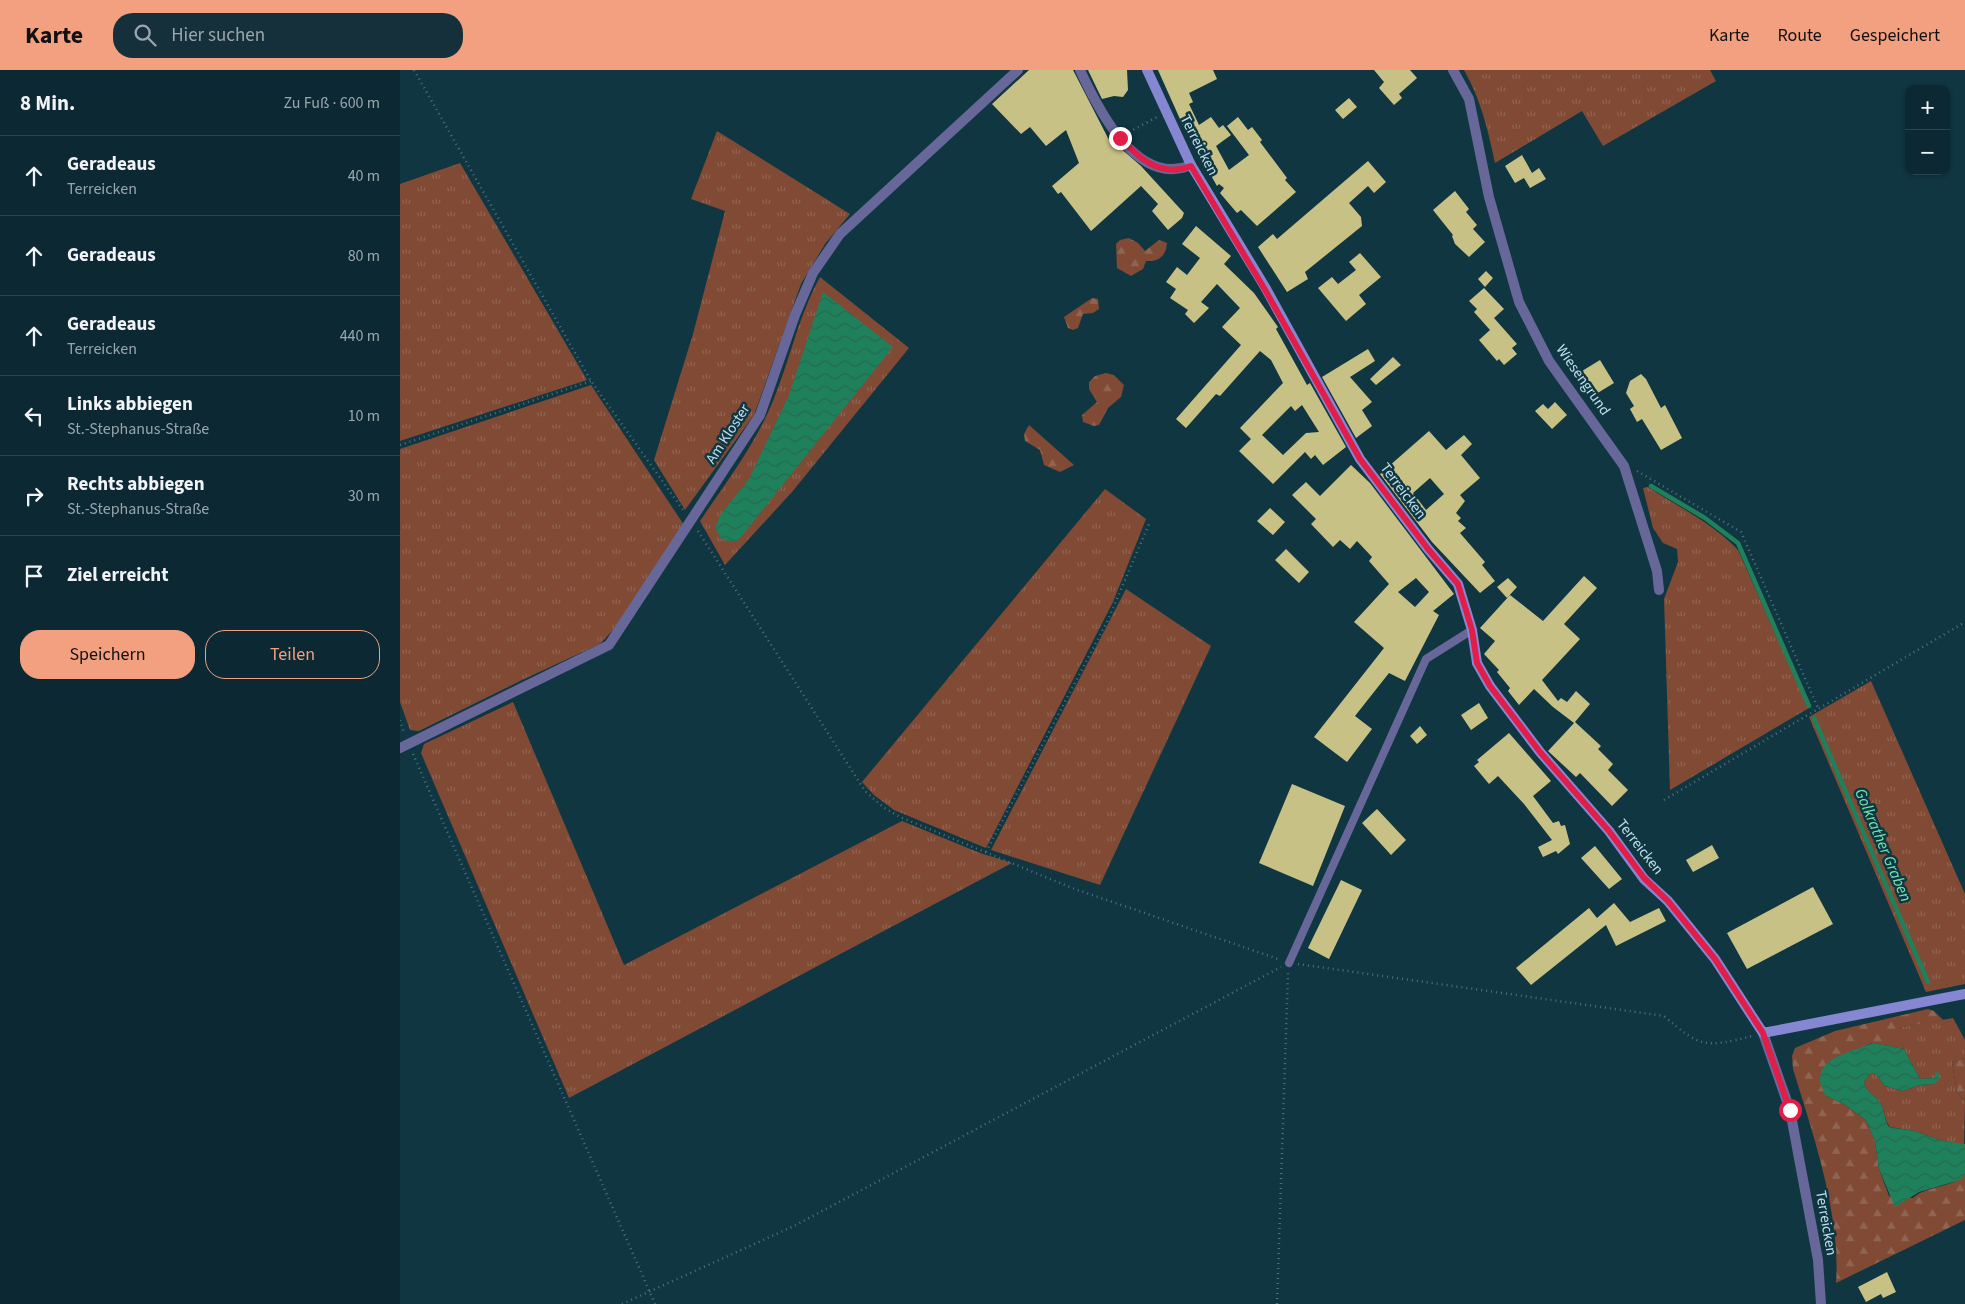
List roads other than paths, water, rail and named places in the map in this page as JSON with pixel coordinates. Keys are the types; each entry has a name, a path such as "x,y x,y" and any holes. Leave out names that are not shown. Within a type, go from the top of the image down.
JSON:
{"main road":[{"name":"Terreicken","path":"1147,70 1191,166 1264,288 1360,459 1428,549 1458,584 1472,630 1477,663 1490,686 1540,752 1609,831 1644,878 1668,901 1715,959 1763,1033"},
{"path":"1763,1033 1965,994"}],"street":[{"name":"Am Kloster","path":"404,746 609,645 692,522 713,485 760,415 795,315 813,273 825,252 840,234 1018,70"},
{"path":"1080,70 1105,119 1120,138 1143,160 1162,170 1181,170 1191,166"},
{"name":"Wiesengrund","path":"1453,70 1469,98 1489,197 1520,302 1549,361 1624,466 1657,571 1659,590"},
{"name":"Terreicken","path":"1763,1033 1790,1110 1818,1260 1821,1304"}],"lane":[{"path":"1288,963 1426,659 1472,630"}],"water":[{"path":"823,292 893,347 737,542 722,540 715,528 721,514 749,479 789,395"},
{"path":"1873,1043 1904,1049 1920,1079 1934,1078 1936,1072 1939,1073 1939,1080 1934,1084 1919,1085 1903,1091 1885,1086 1875,1073 1870,1074 1864,1082 1865,1086 1881,1104 1889,1127 1914,1131 1943,1141 1965,1144 1965,1174 1960,1180 1919,1192 1895,1207 1879,1169 1875,1141 1866,1120 1844,1104 1826,1096 1820,1081 1821,1073 1831,1060"}],"waterway":[{"name":"Golkrather Graben","path":"1651,486 1705,518 1738,543 1809,706"},
{"name":"Golkrather Graben","path":"1814,718 1928,982"}]}
